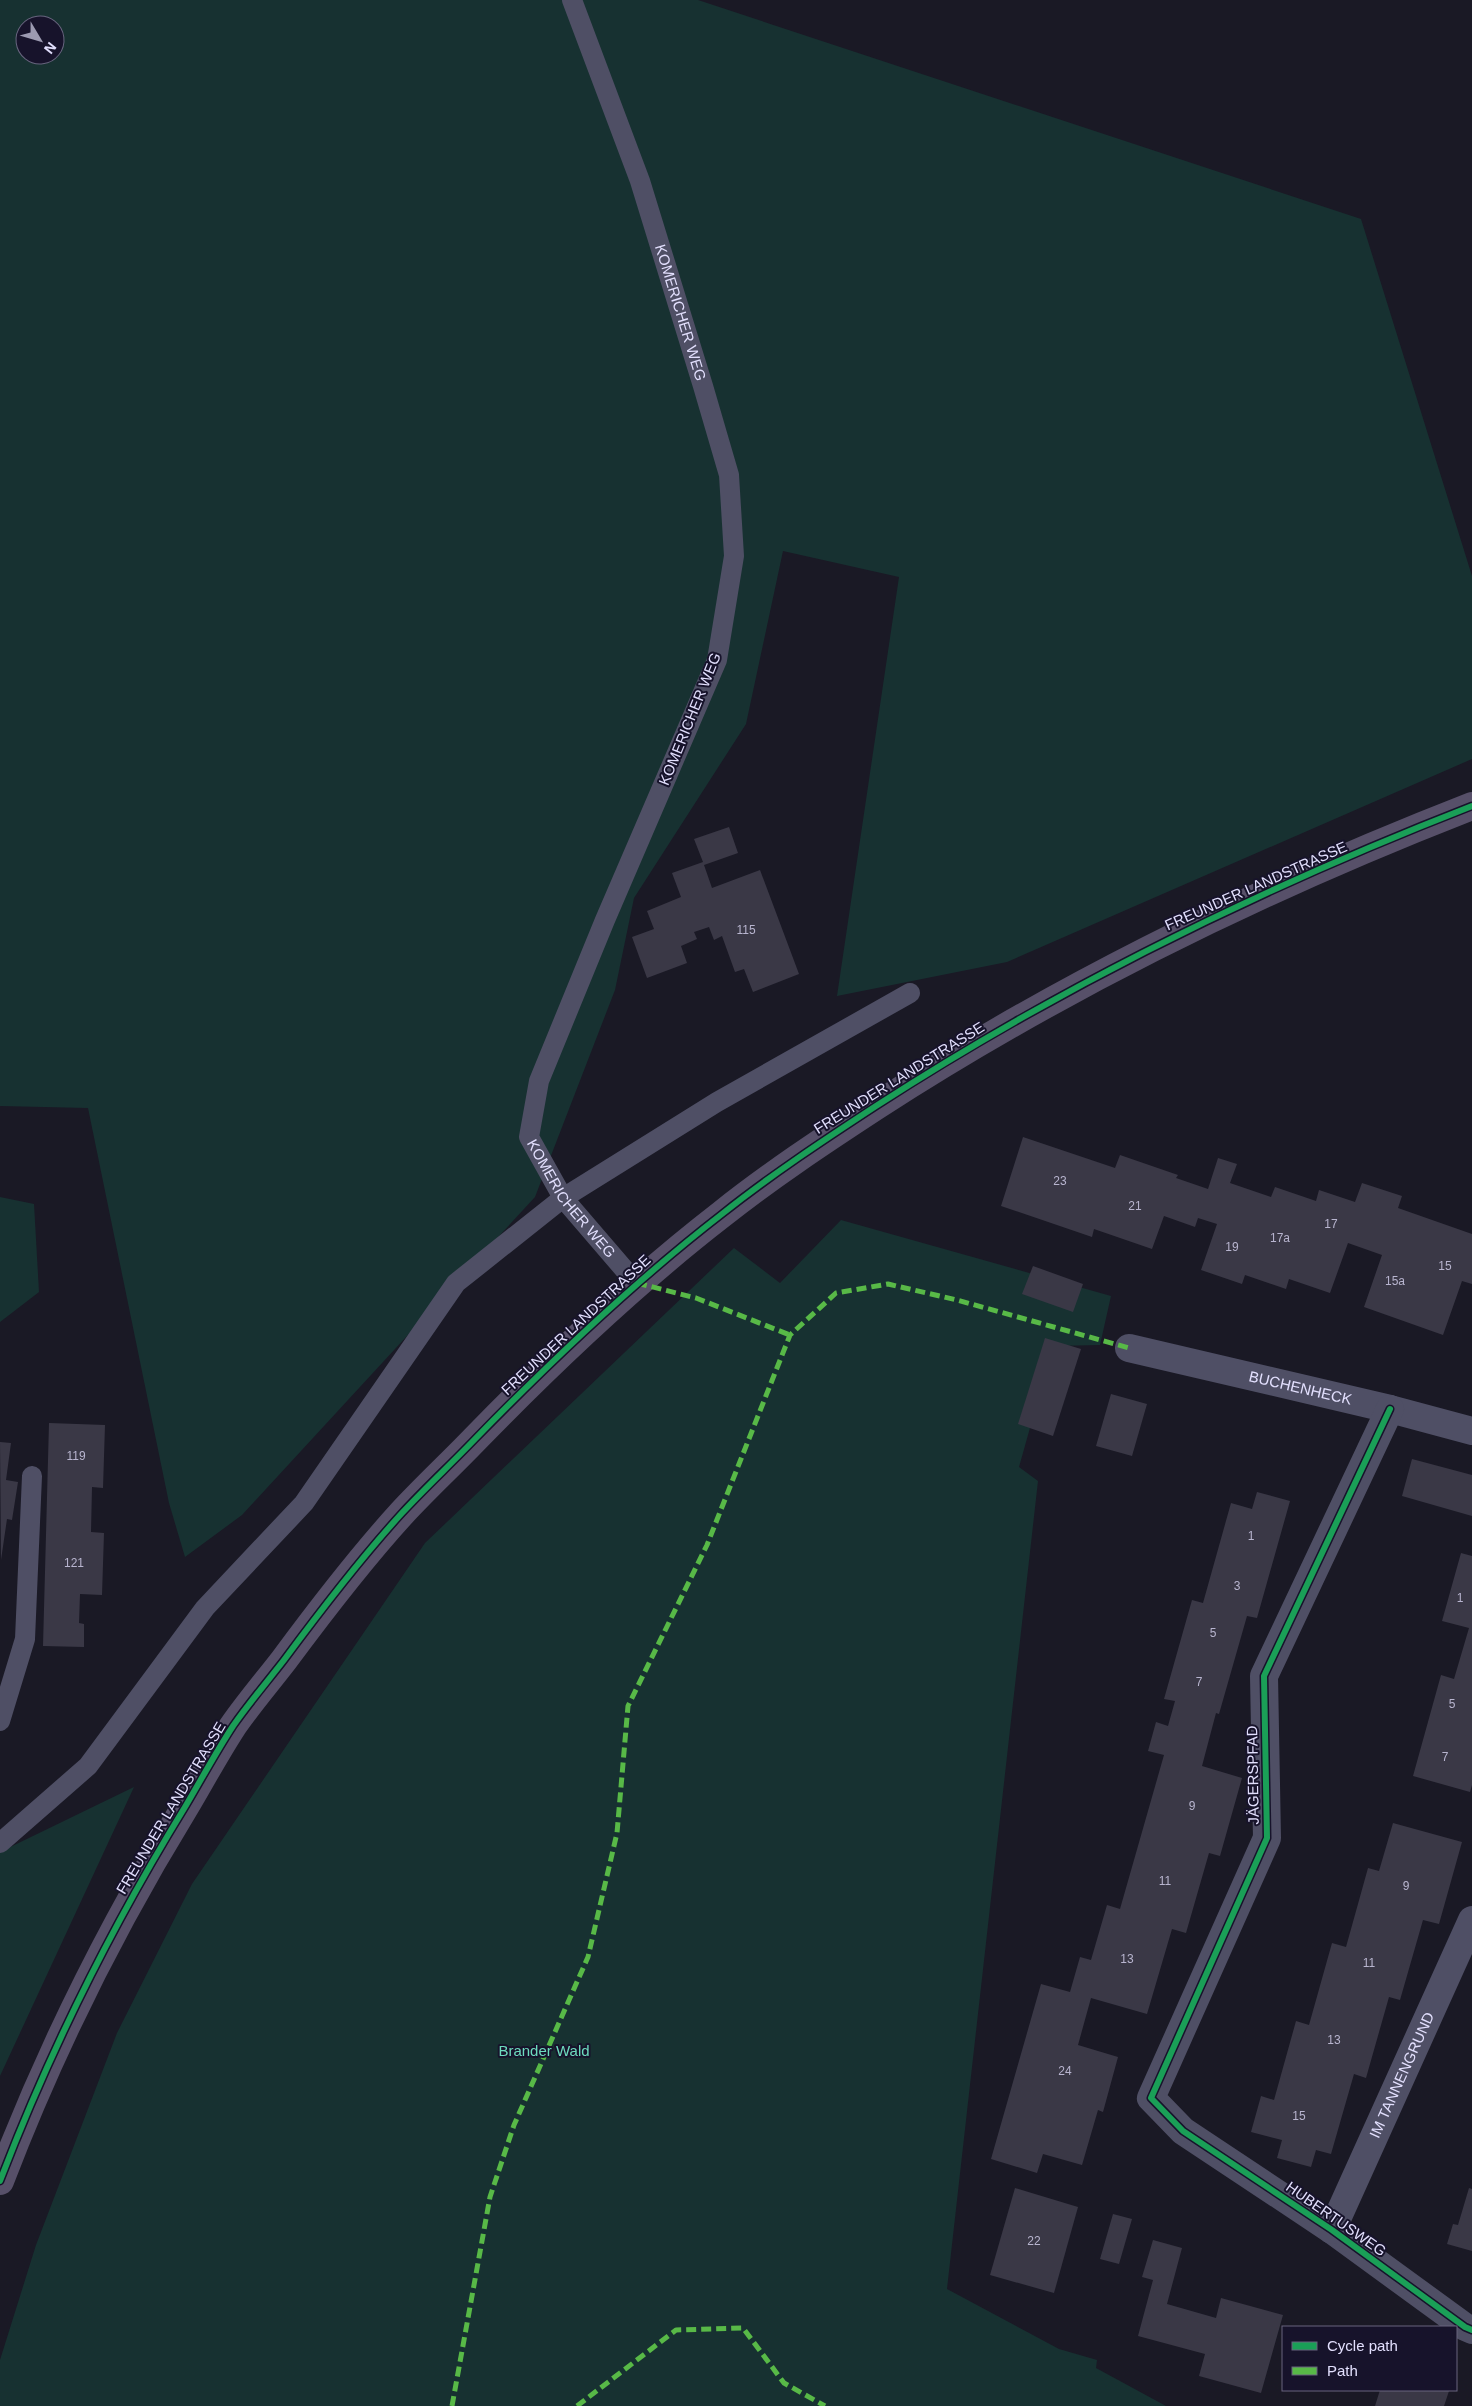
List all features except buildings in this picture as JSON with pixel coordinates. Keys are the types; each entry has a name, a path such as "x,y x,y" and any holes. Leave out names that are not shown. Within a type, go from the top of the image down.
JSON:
{"main road":[{"name":"FREUNDER LANDSTRASSE","path":"0,2181 27,2110 76,2004 152,1860 234,1726 318,1615 400,1515 518,1395 636,1283 725,1210 822,1142 920,1078 1020,1017 1121,963 1220,914 1419,827 1472,806"}],"street":[{"name":"BUCHENHECK","path":"1130,1348 1390,1409 1472,1432"},
{"name":"JÄGERSPFAD","path":"1183,2131 1151,2098 1267,1838 1264,1676 1390,1409"},
{"name":"IM TANNENGRUND","path":"1332,2230 1472,1920"},
{"name":"HUBERTUSWEG","path":"1183,2131 1332,2230 1465,2327 1472,2330"}],"lane":[{"name":"KOMERICHER WEG","path":"572,0 640,181 729,474 734,556 717,660 604,920 539,1081 529,1137 563,1198 636,1283"},
{"path":"0,1843 88,1766 205,1608 304,1503 456,1283 563,1198 717,1102 910,993"},
{"path":"0,1721 25,1639 32,1476"}],"green space":[{"path":"0,0 698,0 1361,219 1472,576 1472,759 1007,962 837,996 899,577 783,551 746,724 634,898 615,990 535,1197 242,1515 185,1557 169,1503 88,1108 0,1106"},
{"path":"0,1197 34,1204 39,1292 0,1322"},
{"name":"Brander Wald","path":"841,1220 1111,1296 1100,1345 1053,1346 1019,1467 1038,1481 947,2289 1059,2349 1097,2360 1096,2368 1166,2406 0,2406 0,2360 36,2245 117,2033 192,1884 425,1543 734,1248 780,1283"},
{"path":"134,1787 0,2076 0,1852"}],"marked path":[{"path":"637,1283 696,1298 790,1335"},
{"path":"452,2406 490,2197 514,2125 588,1957 617,1833 628,1706 707,1545 790,1335 836,1293 888,1284 957,1300 1129,1348"},
{"path":"577,2406 676,2330 743,2328 784,2383 825,2406"}],"cycle path":[{"path":"0,2181 61,2036 108,1943 132,1897 233,1726 341,1585 402,1513 534,1380 595,1322 689,1240 759,1185 876,1106 1019,1019 1092,979 1241,905 1317,870 1472,806"},
{"path":"1390,1409 1264,1676 1267,1838 1151,2098 1183,2131 1332,2230 1465,2327 1472,2330"}]}
